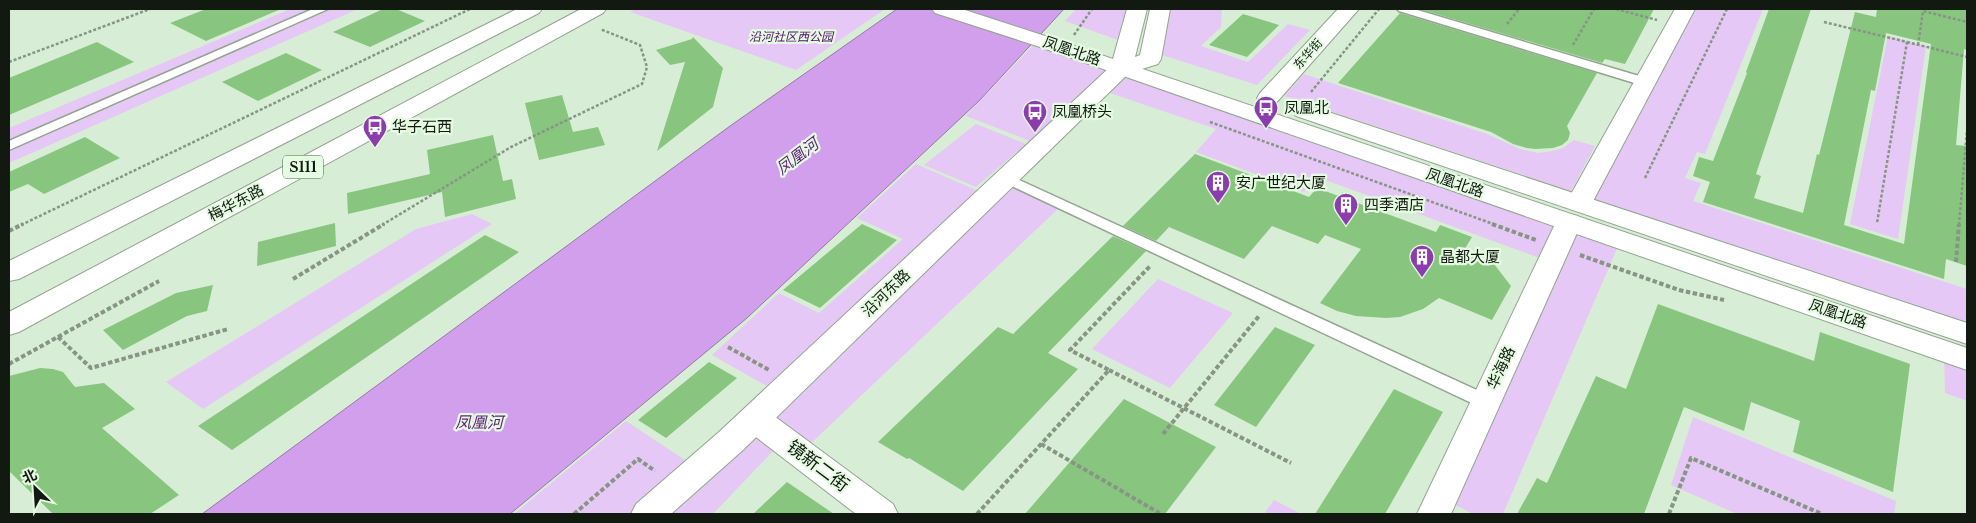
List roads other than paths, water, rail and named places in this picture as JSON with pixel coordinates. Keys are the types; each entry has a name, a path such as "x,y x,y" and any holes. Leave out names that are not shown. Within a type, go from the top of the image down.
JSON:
{"main road":[{"name":"S111","path":"9,272 532,9"},
{"name":"凤凰北路","path":"942,9 1059,36 1268,98 1568,224 1967,334"},
{"name":"凤凰北路","path":"991,9 1059,36 1133,59 1568,224 1967,359"},
{"path":"1133,59 1137,9"},
{"path":"1133,59 1160,9"},
{"name":"东华街","path":"1268,98 1349,9"},
{"name":"梅华东路","path":"9,325 586,14"},
{"name":"华海路","path":"1439,512 1486,402 1568,224 1680,17"},
{"name":"沿河东路","path":"648,514 755,418 779,372 1006,178 1133,59"},
{"name":"镜新二街","path":"755,418 881,514"}],"lane":[{"path":"9,146 322,9"},
{"path":"1403,9 1645,82"},
{"path":"1006,178 1486,402"}],"water":[{"name":"凤凰河","path":"897,9 1064,9 979,101 747,318 510,514 202,514 730,126"}],"place":[{"name":"凤凰北","path":"1266,129"},
{"name":"凤凰桥头","path":"1035,133"},
{"name":"华子石西","path":"375,148"},
{"name":"安广世纪大厦","path":"1218,204"},
{"name":"四季酒店","path":"1346,226"},
{"name":"晶都大厦","path":"1422,278"}],"park label":[{"name":"沿河社区西公园","path":"791,37"}]}
